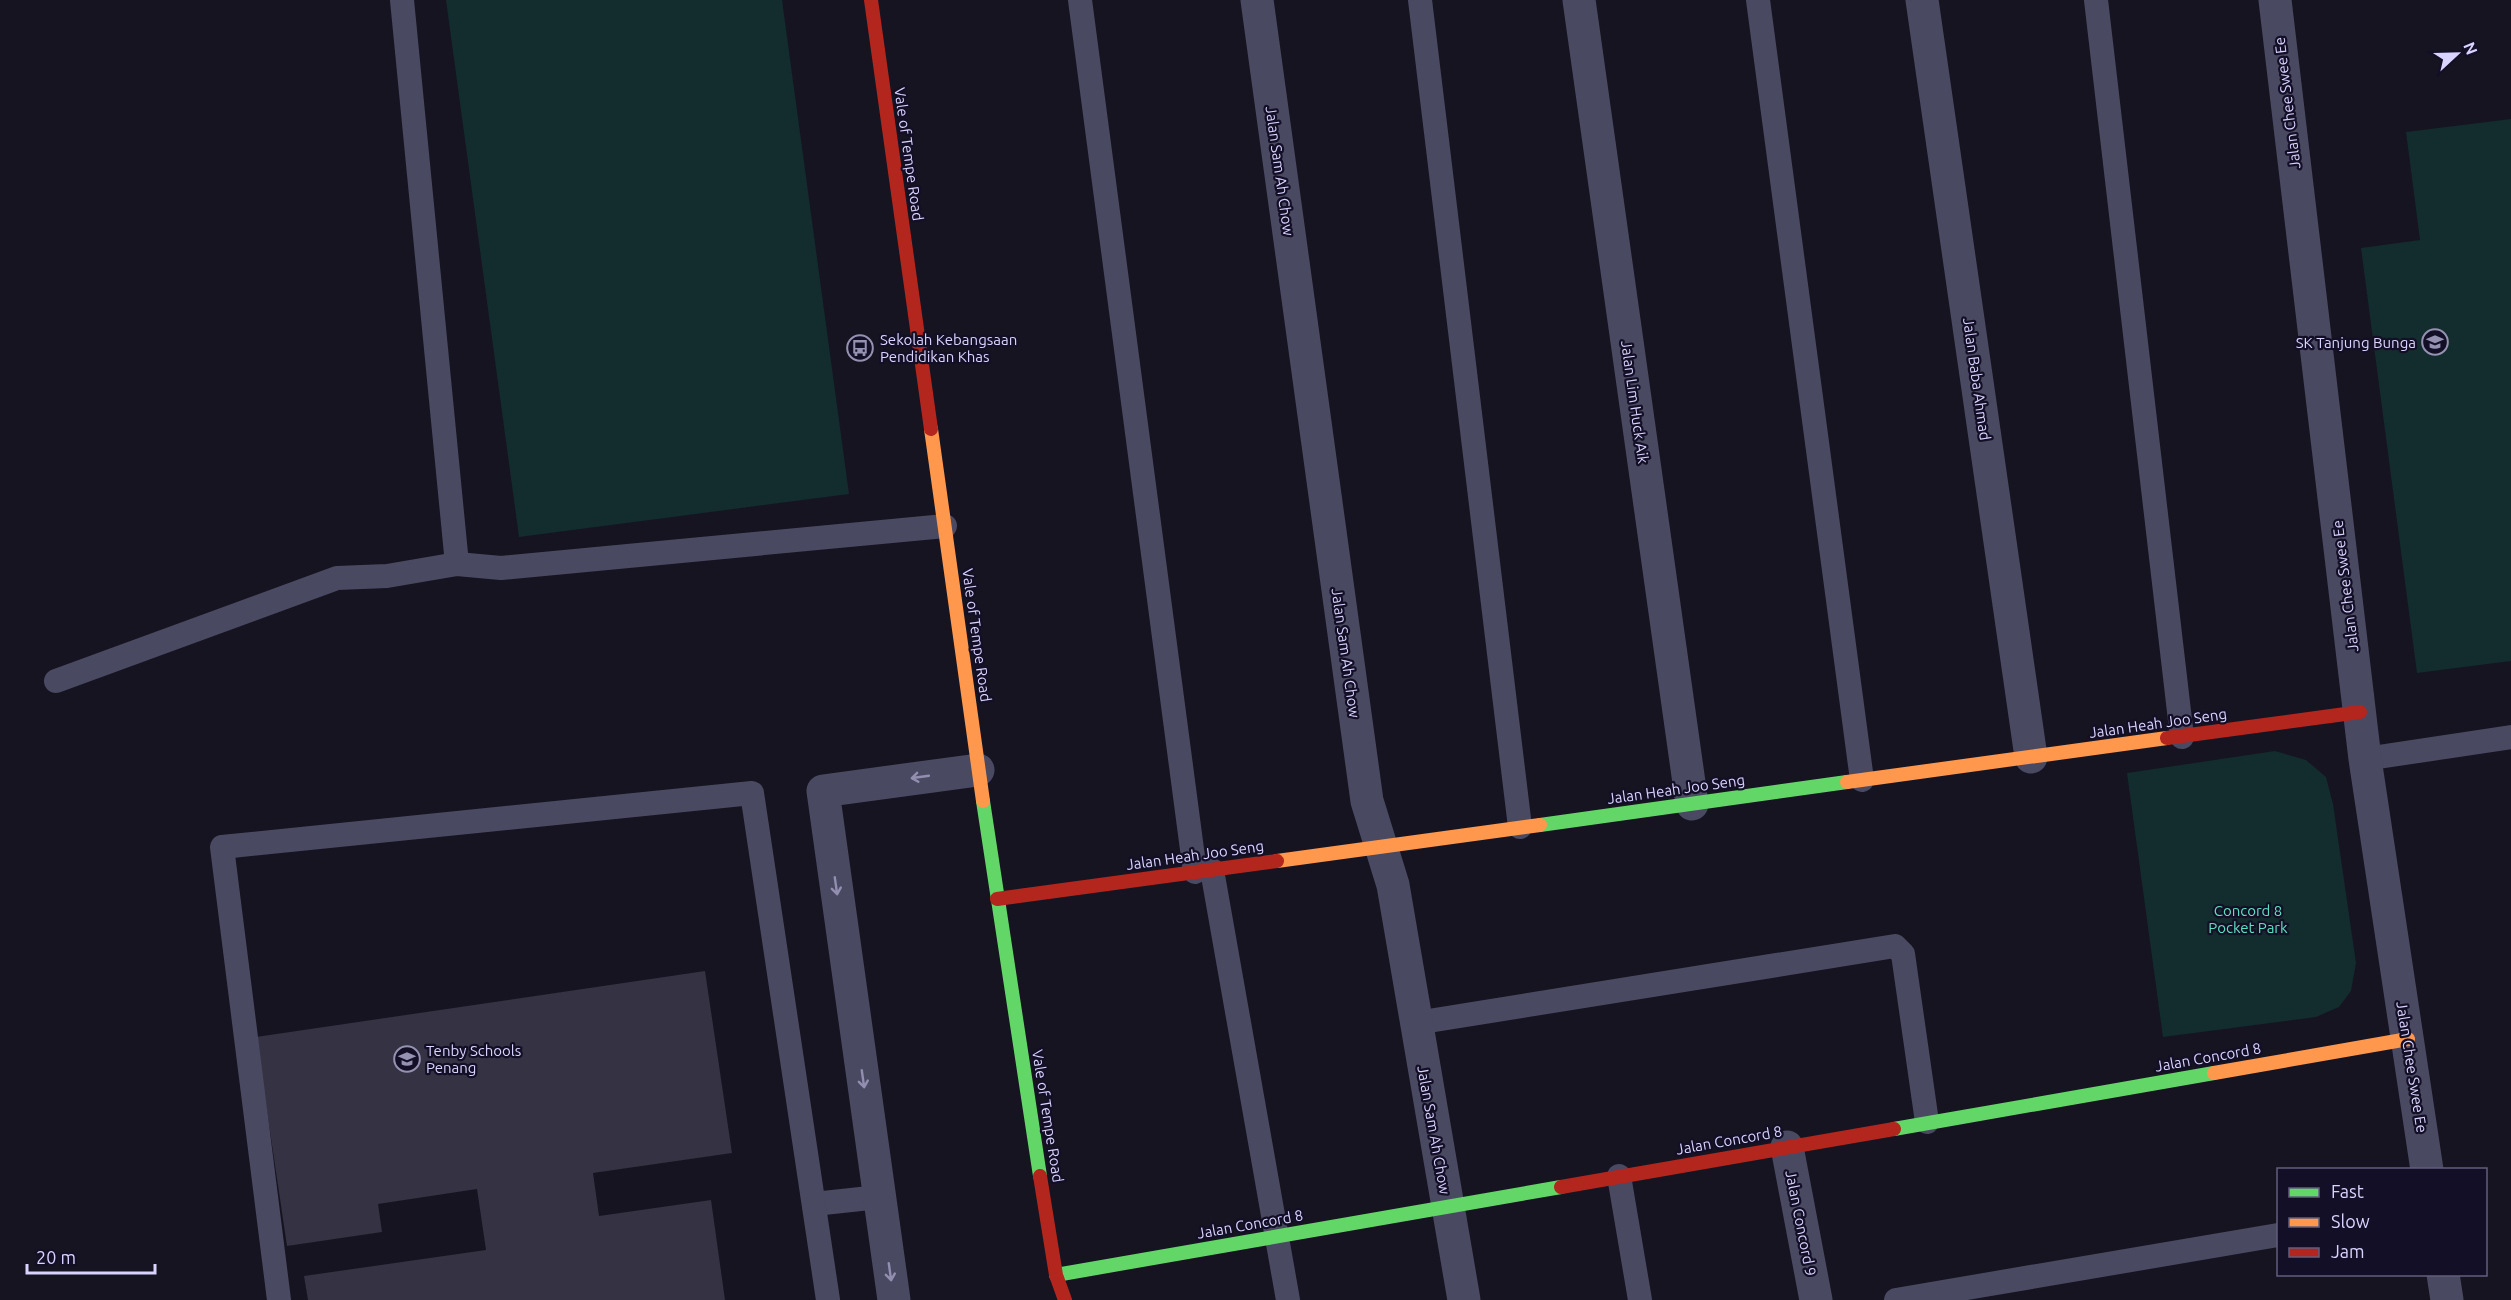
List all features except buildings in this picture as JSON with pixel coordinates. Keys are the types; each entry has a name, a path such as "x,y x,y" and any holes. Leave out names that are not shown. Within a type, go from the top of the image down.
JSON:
{"street":[{"name":"Vale of Tempe Road","path":"871,0 997,899 1056,1275 1065,1300"},
{"name":"Jalan Sam Ah Chow","path":"1257,0 1367,801 1393,885 1464,1300"},
{"name":"Jalan Lim Huck Aik","path":"1579,0 1692,804"},
{"name":"Jalan Baba Ahmad","path":"1922,0 2031,757"},
{"name":"Jalan Chee Swee Ee","path":"2275,0 2365,759 2427,1168"},
{"name":"Jalan Heah Joo Seng","path":"997,899 2360,712"},
{"path":"894,1300 823,791 978,770"},
{"name":"Jalan Concord 8","path":"1056,1275 2408,1039"},
{"name":"Jalan Concord 9","path":"1787,1147 1816,1300"},
{"name":"Vale of Tempe Road","path":"1052,1300 1056,1275"},
{"path":"2443,1276 2447,1300"}],"lane":[{"path":"402,0 457,564"},
{"path":"1080,0 1204,871 1278,1235 1288,1300"},
{"path":"1420,0 1520,828"},
{"path":"1758,0 1862,780"},
{"path":"2096,0 2182,737"},
{"path":"56,681 337,578 387,576 457,564 501,568 945,526"},
{"path":"2365,759 2511,737"},
{"path":"279,1300 222,847 752,793 828,1300"},
{"path":"1416,1023 1894,946 1903,954 1928,1122"},
{"path":"1618,1176 1640,1300"},
{"path":"814,1204 879,1197"},
{"path":"1896,1300 2277,1235"}],"green space":[{"path":"446,0 782,0 849,494 519,537"},
{"name":"SK Tanjung Bunga","path":"2511,119 2511,661 2417,673 2361,248 2420,240 2406,132"},
{"name":"Concord 8 Pocket Park","path":"2275,751 2306,760 2326,777 2333,804 2356,963 2351,991 2339,1007 2316,1017 2163,1037 2127,773"}],"traffic: fast":[{"path":"1540,825 1847,782"},
{"path":"983,801 1040,1176"},
{"path":"1894,1129 2214,1073"},
{"path":"1056,1275 1561,1187"}],"traffic: slow":[{"path":"931,429 983,801"},
{"path":"1847,782 2167,738"},
{"path":"1277,861 1540,825"},
{"path":"2214,1073 2408,1039"}],"traffic: jam":[{"path":"871,0 931,429"},
{"path":"2167,738 2360,712"},
{"path":"997,899 1277,861"},
{"path":"1561,1187 1894,1129"},
{"path":"1040,1176 1056,1275 1065,1300"}],"place":[{"name":"SK Tanjung Bunga","path":"2435,342"},
{"name":"Sekolah Kebangsaan Pendidikan Khas","path":"860,348"},
{"name":"Tenby Schools Penang","path":"407,1059"}]}
